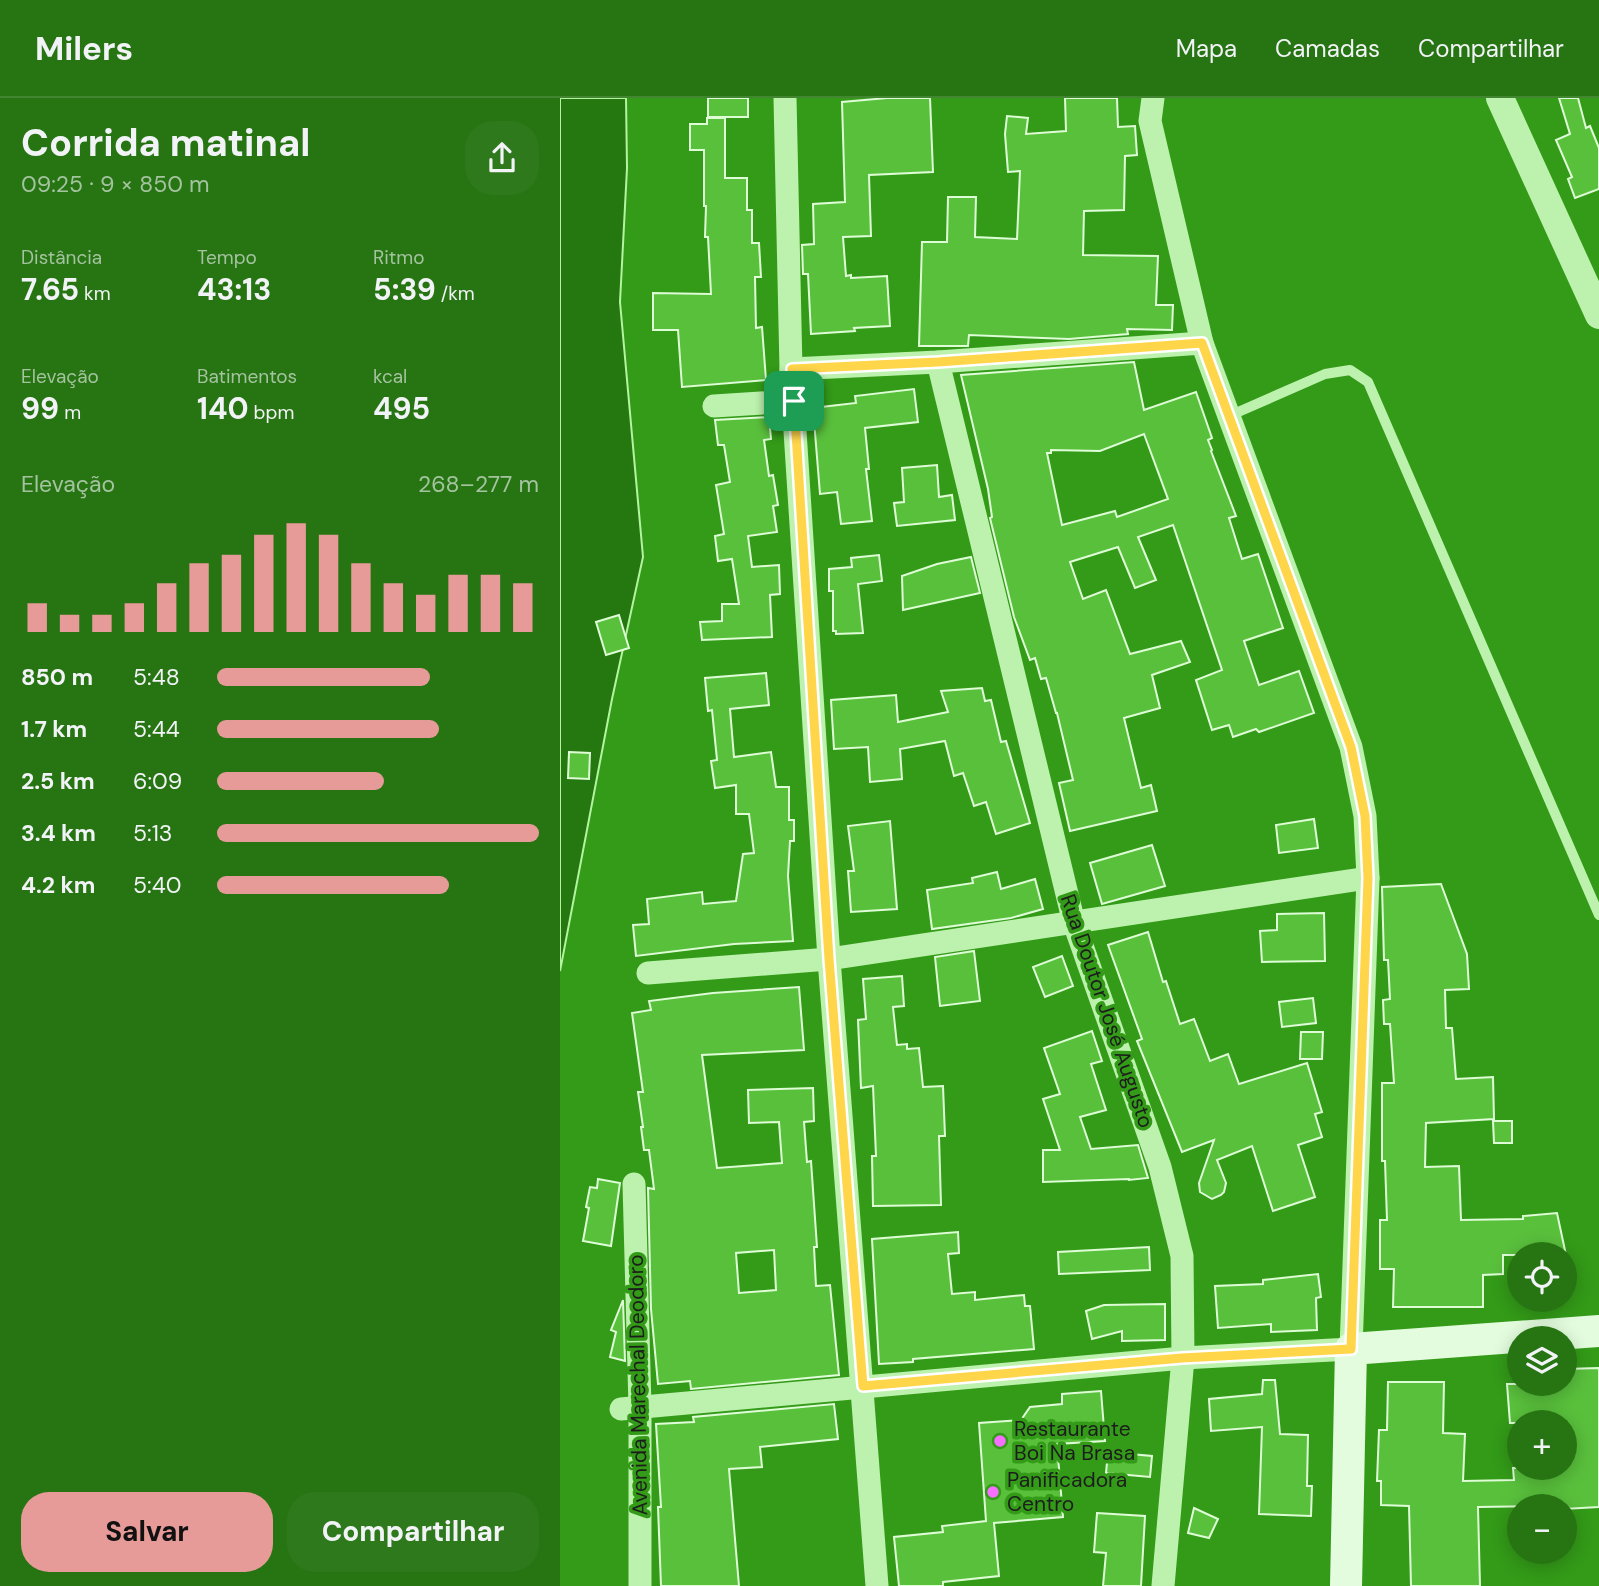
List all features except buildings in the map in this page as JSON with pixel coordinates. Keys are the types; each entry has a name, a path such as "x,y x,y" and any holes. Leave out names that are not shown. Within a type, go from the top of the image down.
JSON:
{"main road":[{"path":"1346,1586 1351,1349 1599,1331"}],"street":[{"path":"785,98 792,369 829,959 877,1586"},
{"path":"630,1408 1182,1358 1351,1349 1368,878 1365,816 1351,747 1202,343 1150,121 1153,98"},
{"path":"1500,98 1599,315"},
{"path":"792,369 938,362 1202,343"},
{"name":"Rua Doutor José Augusto","path":"938,362 1074,923 1160,1167 1182,1256 1182,1358 1163,1586"},
{"path":"715,406 794,401"},
{"path":"648,973 829,959 1368,878"},
{"name":"Avenida Marechal Deodoro","path":"634,1184 630,1408 640,1586"}],"lane":[{"path":"1229,416 1325,374 1350,370 1368,382 1599,915"}],"shaded area":[{"path":"560,98 626,98 627,168 620,302 643,557 612,699 560,971"}],"place":[{"name":"Restaurante Boi Na Brasa","path":"1000,1441"},
{"name":"Panificadora Centro","path":"993,1492"}],"route":[{"path":"1202,343 1351,747 1365,816 1368,878 1351,1349 1182,1358 863,1386 829,959 794,401 792,369 938,362 1202,343"}]}
